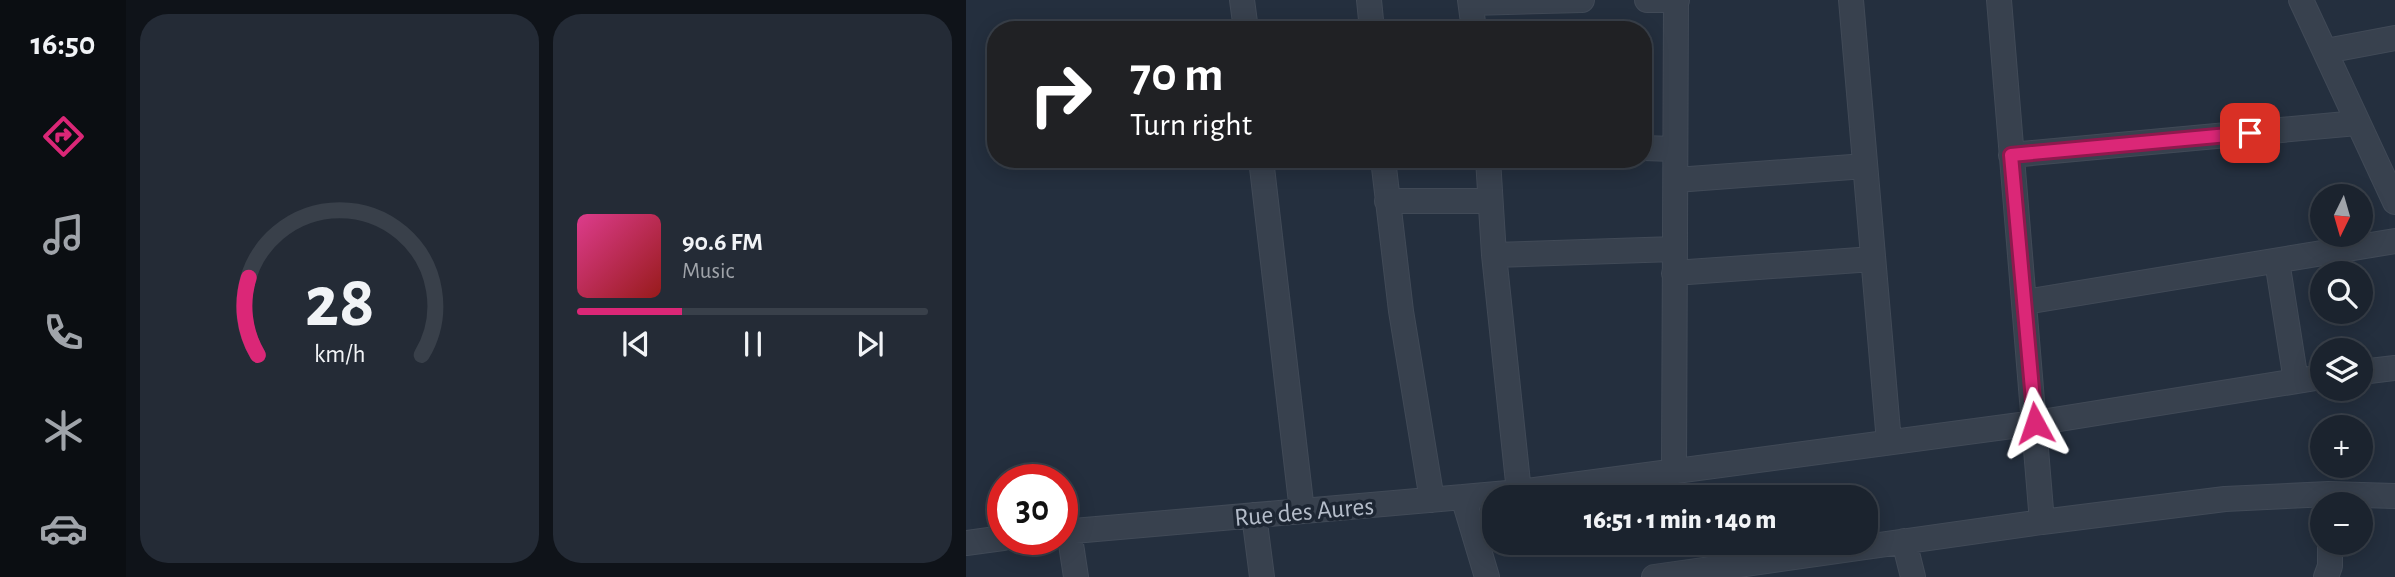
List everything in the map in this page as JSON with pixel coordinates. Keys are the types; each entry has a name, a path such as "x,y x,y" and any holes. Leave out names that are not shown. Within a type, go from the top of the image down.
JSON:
{"street":[{"path":"1242,0 1245,21"},
{"path":"1369,0 1371,21"},
{"path":"1473,21 1471,2 1582,0"},
{"path":"1647,0 1677,0 1674,471"},
{"path":"1851,0 1889,442"},
{"path":"1999,0 2042,522"},
{"path":"2301,0 2395,202"},
{"path":"2326,51 2395,38"},
{"path":"2011,155 2357,123"},
{"path":"1652,148 1674,149"},
{"path":"1675,180 1865,166"},
{"path":"1262,168 1302,511"},
{"path":"1385,168 1403,324 1432,500"},
{"path":"1488,168 1494,255 1518,485"},
{"path":"1387,201 1490,201"},
{"path":"2025,302 2395,242"},
{"path":"1494,255 1675,261 1873,260"},
{"path":"2277,261 2296,381"},
{"path":"2373,371 2395,368"},
{"name":"Rue des Aures","path":"1571,485 2035,423 2310,379"},
{"name":"Rue des Aures","path":"1078,530 1482,495"},
{"path":"2373,497 2395,496"},
{"path":"1463,497 1487,577"},
{"path":"1654,577 2225,499 2310,499"},
{"path":"1254,515 1262,577"},
{"path":"966,542 987,540"},
{"path":"1904,541 1913,577"},
{"path":"1071,555 1076,577"},
{"path":"2326,577 2330,555"}],"route":[{"path":"2035,423 2011,155 2250,133"}]}
